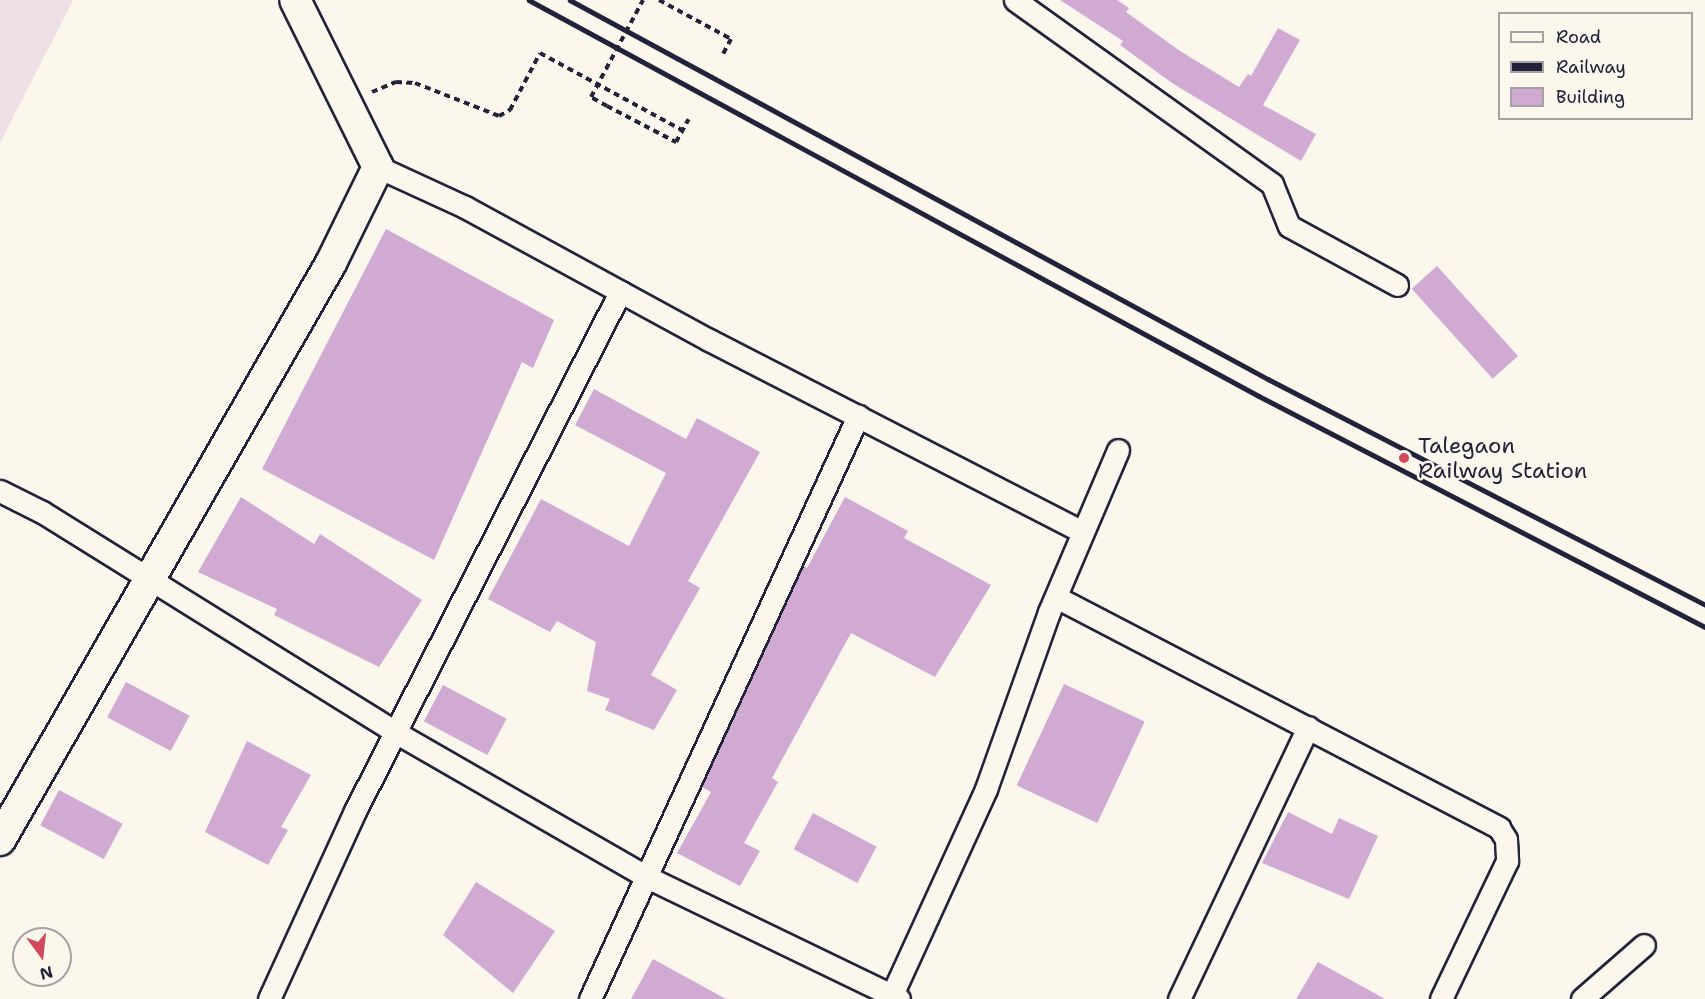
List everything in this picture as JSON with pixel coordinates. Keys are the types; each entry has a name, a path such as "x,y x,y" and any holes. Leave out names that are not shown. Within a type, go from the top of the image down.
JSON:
{"street":[{"path":"295,0 378,167 465,207 620,291 1083,532"},
{"path":"1015,0 1272,184 1288,226 1397,285"},
{"path":"0,840 331,263 378,167"},
{"path":"269,999 395,732 620,291"},
{"path":"590,999 858,416"},
{"path":"0,491 151,580 395,732 645,876 894,998 986,789 1056,597 1118,450"},
{"path":"1056,597 1484,818 1506,839 1507,861 1441,999"},
{"path":"1179,999 1308,727"},
{"path":"1582,999 1644,945"}],"path":[{"path":"644,0 591,97 676,142 689,119"},
{"path":"659,0 731,39 723,54"},
{"path":"347,105 383,86 415,83 500,116 510,110 540,53 682,130"}],"shaded area":[{"path":"0,0 73,0 0,143"}],"building":[{"path":"1060,0 1117,0 1129,8 1126,12 1180,51 1239,87 1248,74 1251,76 1278,28 1300,40 1263,105 1316,134 1301,161 1172,83 1120,45 1123,41"},
{"path":"386,229 554,320 533,368 522,362 434,560 262,469"},
{"path":"1437,266 1518,356 1493,379 1412,289"},
{"path":"594,389 686,439 697,418 760,452 688,581 700,588 651,675 677,690 654,730 605,710 610,699 587,691 596,642 557,621 550,632 488,599 541,499 629,546 666,473 575,425"},
{"path":"241,497 314,544 320,534 422,600 379,667 274,615 277,609 198,572"},
{"path":"845,497 908,531 904,538 991,585 935,677 851,633 772,778 778,782 744,843 760,851 740,886 677,853 711,792 702,787 803,565 807,568"},
{"path":"126,682 190,716 171,751 107,717"},
{"path":"1064,684 1145,722 1097,823 1017,786"},
{"path":"443,685 507,719 487,755 424,721"},
{"path":"247,741 311,775 281,827 288,830 268,865 205,832"},
{"path":"59,790 123,824 104,859 40,825"},
{"path":"1288,812 1332,834 1339,818 1378,836 1349,899 1262,863"},
{"path":"813,813 877,847 857,883 794,849"},
{"path":"476,882 555,931 513,993 443,935"},
{"path":"653,959 726,999 631,999"},
{"path":"1318,962 1385,999 1296,999"}],"railway":[{"path":"529,0 1259,396 1705,627"},
{"path":"570,0 1268,379 1705,605"}],"place":[{"name":"Talegaon Railway Station","path":"1404,458"}]}
